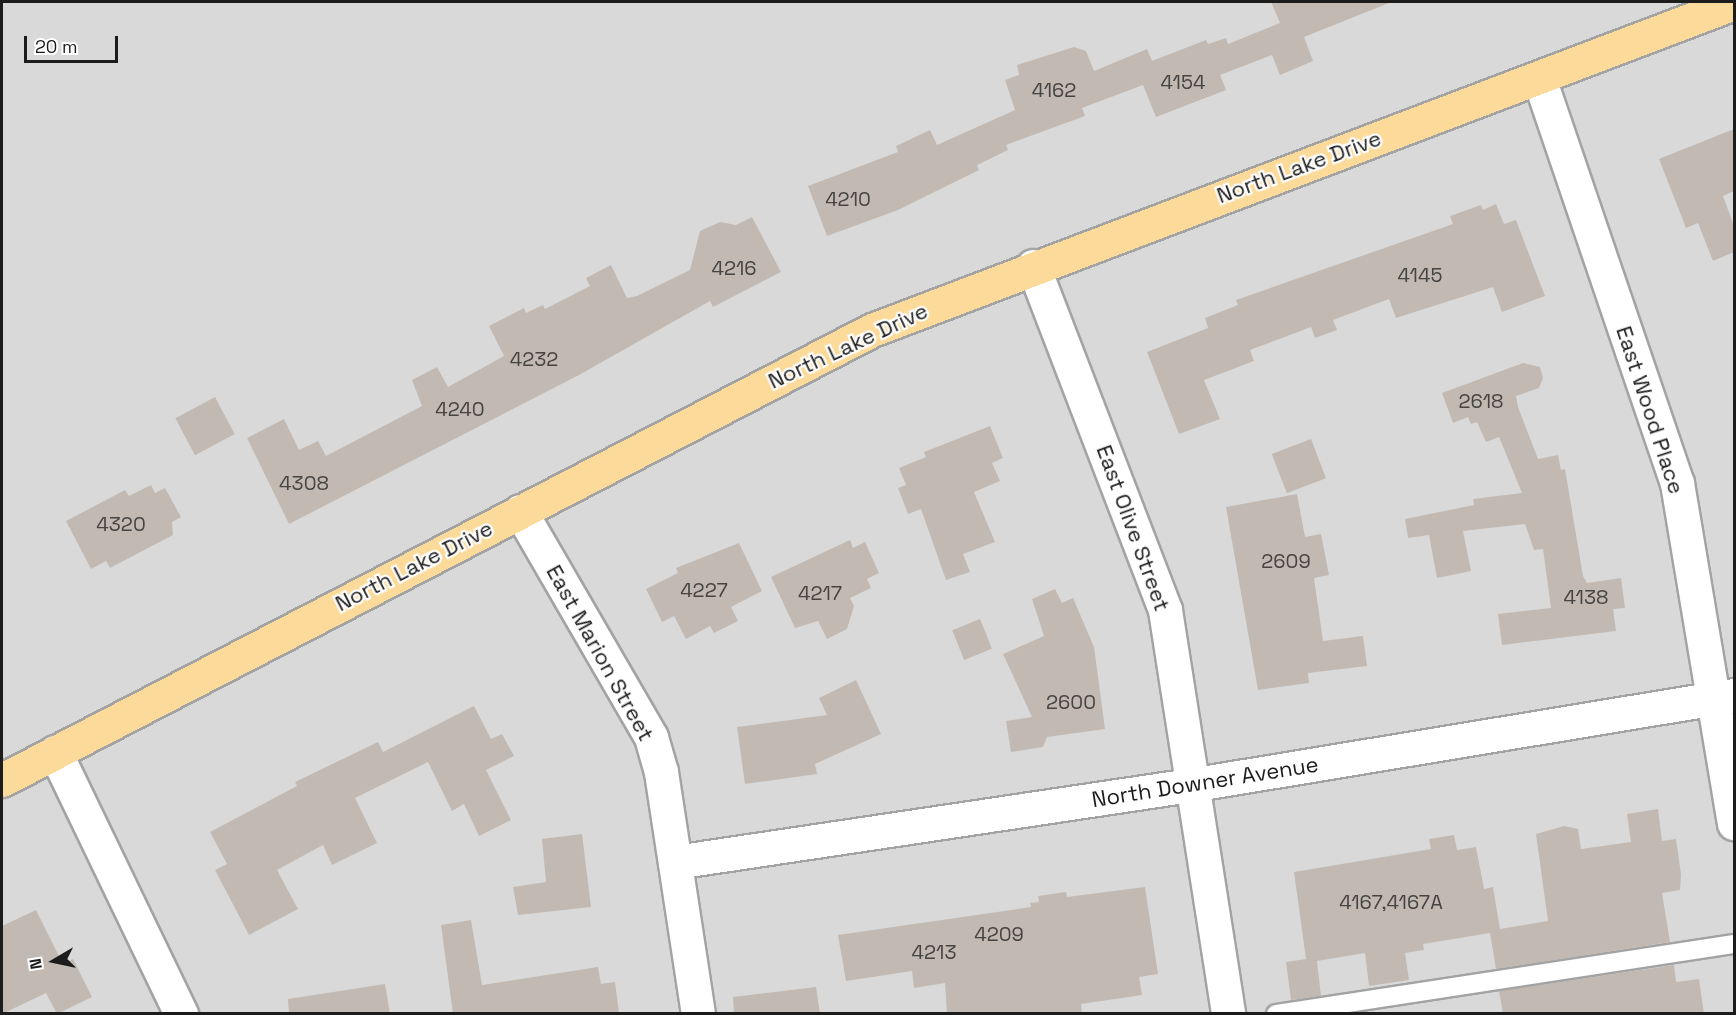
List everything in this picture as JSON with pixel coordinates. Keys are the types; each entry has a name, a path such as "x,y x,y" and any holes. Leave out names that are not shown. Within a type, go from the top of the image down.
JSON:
{"main road":[{"name":"North Lake Drive","path":"2,780 872,330 1033,266 1734,3"}],"street":[{"name":"East Wood Place","path":"1539,78 1677,483 1724,697 1734,823"},
{"name":"East Olive Street","path":"1033,266 1165,610 1190,785 1227,1014"},
{"name":"East Marion Street","path":"520,511 651,737 675,862 698,1014"},
{"name":"North Downer Avenue","path":"675,862 1190,785 1724,697"},
{"path":"55,752 181,1014"}],"lane":[{"path":"1276,1014 1734,944"}],"shaded area":[{"path":"2,2 1734,2 1734,1013 2,1013"}],"building":[{"path":"1271,2 1389,3 1304,37 1313,61 1280,75 1272,55 1220,75 1226,90 1156,117 1143,85 1082,108 1085,116 1006,145 1008,150 977,165 979,170 898,210 827,236 808,186 898,152 896,146 930,130 937,145 1015,110 1005,80 1019,75 1017,65 1074,47 1086,51 1094,71 1147,49 1152,61 1206,40 1208,44 1226,38 1228,44 1280,23"},
{"path":"1734,129 1734,191 1723,196 1734,226 1734,252 1713,261 1698,223 1686,228 1659,159"},
{"path":"1496,204 1504,224 1516,220 1545,296 1502,312 1493,287 1396,318 1389,299 1333,320 1337,330 1315,338 1311,327 1250,350 1254,361 1204,380 1220,419 1179,434 1147,352 1208,328 1205,318 1238,305 1236,300 1453,224 1450,216 1481,205 1483,210"},
{"path":"752,217 781,272 713,307 710,301 579,375 289,524 247,438 284,419 299,450 318,441 326,456 422,406 412,380 437,367 448,387 504,356 489,326 524,308 526,313 543,305 545,309 590,286 586,278 611,265 627,298 637,296 690,270 700,231 720,222 736,225"},
{"path":"1523,363 1540,367 1543,378 1539,388 1516,396 1518,407 1538,459 1558,455 1561,470 1565,469 1583,576 1587,583 1621,578 1625,608 1613,609 1616,631 1502,645 1498,614 1551,608 1543,549 1534,550 1525,524 1463,531 1471,571 1437,578 1429,535 1408,538 1405,519 1474,505 1473,499 1522,493 1499,437 1486,442 1477,422 1471,424 1468,417 1453,423 1442,393"},
{"path":"215,397 235,434 195,455 175,418"},
{"path":"990,426 1003,458 992,463 1000,481 974,492 995,542 963,554 970,572 946,580 921,509 908,514 898,488 906,485 899,468 926,457 924,452"},
{"path":"1311,439 1326,478 1287,493 1272,454"},
{"path":"151,485 155,493 165,488 181,517 172,522 173,535 110,568 106,561 91,569 66,521 125,490 129,496"},
{"path":"1297,494 1305,537 1321,534 1329,575 1314,578 1323,641 1363,636 1367,666 1308,673 1309,683 1258,690 1226,507"},
{"path":"850,540 853,548 865,542 879,573 867,579 871,588 850,598 854,606 847,629 827,639 818,621 795,628 771,577"},
{"path":"739,543 762,591 731,607 738,621 714,633 710,626 686,639 674,616 662,622 646,589 678,573 676,568"},
{"path":"1055,589 1062,603 1073,598 1094,647 1105,729 1047,737 1043,747 1011,752 1006,721 1032,717 1003,654 1044,636 1032,599"},
{"path":"980,619 992,649 964,660 952,630"},
{"path":"856,680 881,734 815,764 817,774 745,784 737,727 827,715 819,698"},
{"path":"474,706 491,739 502,734 514,756 486,770 511,820 479,836 464,804 452,811 428,762 355,798 377,843 332,865 323,845 277,870 298,909 249,935 215,870 227,864 210,832 297,786 295,782 378,742 383,752"},
{"path":"1658,809 1662,841 1676,839 1681,874 1680,890 1662,893 1670,942 1496,969 1490,933 1423,944 1424,950 1405,953 1409,980 1369,986 1365,953 1317,961 1321,996 1291,1000 1286,962 1306,959 1294,872 1431,849 1429,839 1454,835 1457,850 1476,847 1484,889 1493,887 1500,929 1548,921 1536,834 1564,826 1578,829 1581,849 1631,842 1627,814"},
{"path":"582,834 591,907 518,915 513,887 546,882 542,839"},
{"path":"1145,887 1158,974 1139,977 1142,995 1081,1004 1082,1014 947,1014 945,983 914,988 912,971 846,981 838,935 1031,907 1030,903 1039,902 1038,896 1066,892 1067,897"},
{"path":"36,910 63,964 73,959 92,997 57,1014 46,993 2,1014 2,926"},
{"path":"471,920 482,985 598,967 601,984 615,982 619,1013 453,1014 441,925"},
{"path":"1674,965 1676,982 1699,979 1704,1014 1503,1014 1499,991"},
{"path":"385,984 390,1014 289,1014 288,999"},
{"path":"816,987 820,1014 734,1014 733,997"}]}
